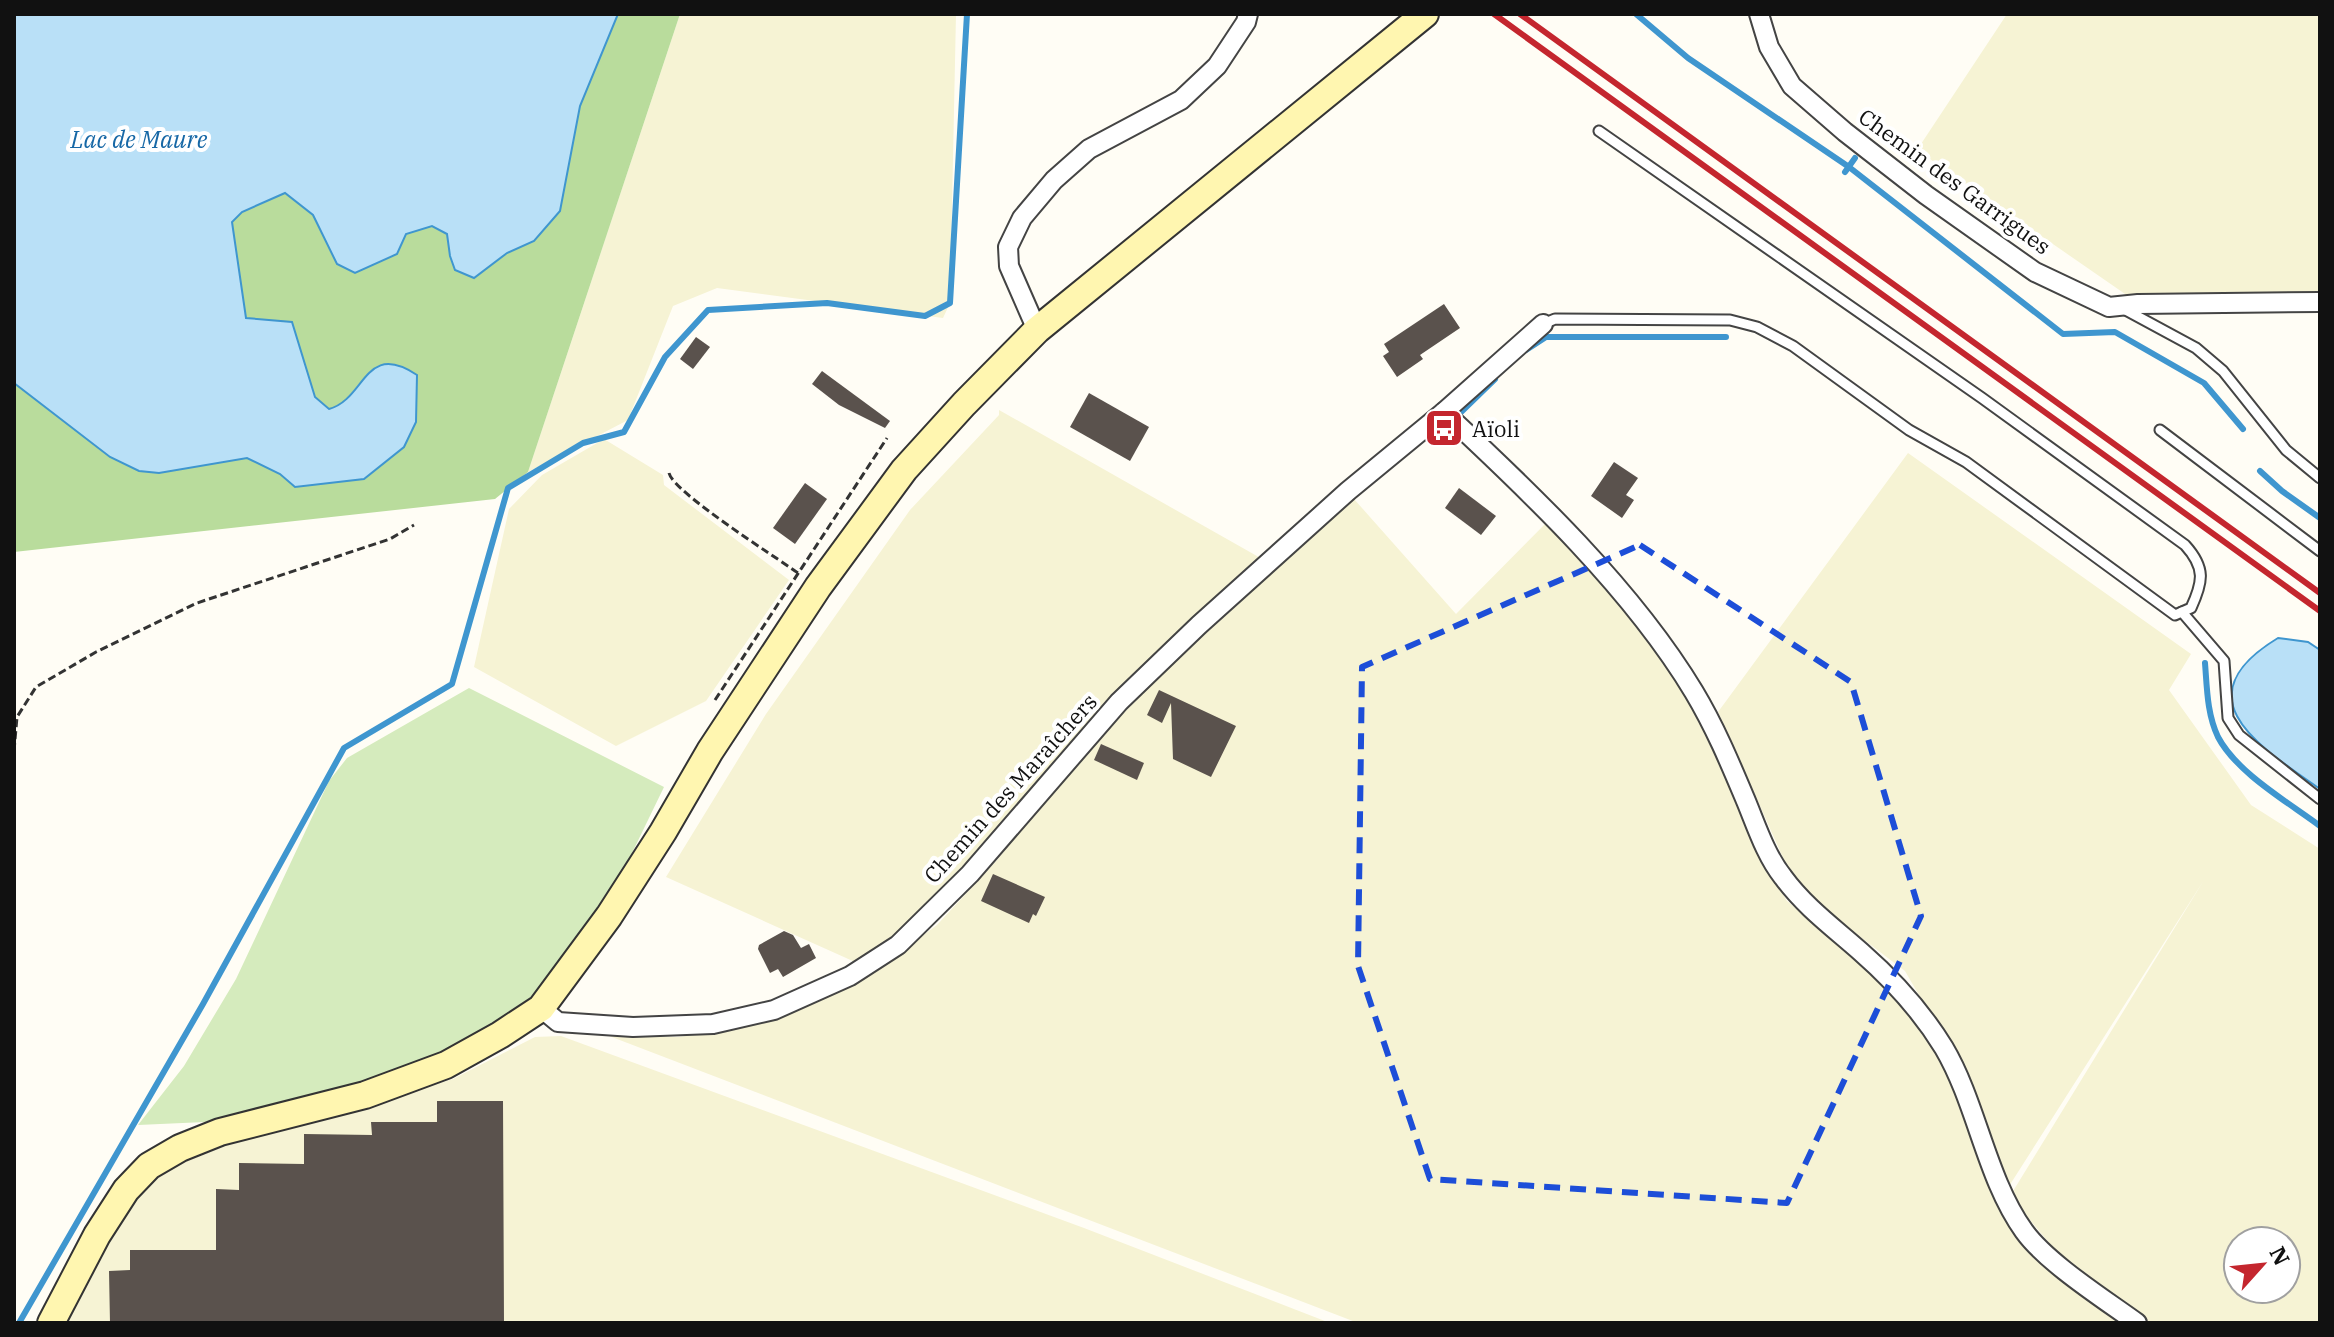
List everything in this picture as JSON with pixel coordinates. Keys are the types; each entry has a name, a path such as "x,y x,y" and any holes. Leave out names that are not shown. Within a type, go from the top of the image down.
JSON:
{"street":[{"path":"1037,330 1009,266 1008,247 1022,218 1054,180 1089,149 1181,100 1217,66 1248,14"},
{"path":"51,1323 97,1235 126,1190 149,1166 180,1148 220,1132 365,1095 446,1065 541,1008 609,916 710,751 827,574 904,470 1037,330 1425,14"},
{"name":"Chemin des Garrigues","path":"1759,14 1769,47 1792,86 1926,195 2035,272 2109,307 2320,302"},
{"name":"Chemin des Maraîchers","path":"541,1008 558,1022 633,1027 713,1024 774,1010 850,976 898,945 970,874 1119,702 1199,625 1348,491 1444,412 1543,324"},
{"path":"1444,412 1509,471 1568,534 1639,614 1693,690 1723,744 1781,875 1815,914 1863,953 1907,996 1945,1050 1998,1183 2025,1232 2061,1267 2137,1323"}],"lane":[{"path":"1543,324 1555,319 1730,320 1757,327 1793,346 1909,430 1966,462 2175,615 2191,608 2202,584 2197,558 2185,545 1982,398 1599,131"},
{"path":"2119,306 2196,348 2223,371 2286,450 2320,478"},
{"path":"2160,430 2320,551"},
{"path":"2182,612 2224,661 2228,718 2239,735 2320,799"}],"path":[{"path":"669,473 671,481 698,503 798,573"},
{"path":"14,751 17,717 36,687 96,652 197,603 390,539 414,525"}],"highlighted area":[{"path":"1640,545 1851,682 1921,916 1787,1203 1430,1179 1358,966 1362,667"}],"shaded area":[{"path":"680,14 956,14 950,303 943,318 717,288 673,306 628,420 528,472"},
{"path":"2007,14 2320,14 2320,294 2128,296 1917,150"},
{"path":"999,410 1264,560 1254,564 1130,679 936,898 907,926 855,962 666,877 766,714 910,510 999,415"},
{"path":"604,439 663,475 664,485 789,580 706,701 616,746 474,667 509,509 542,475"},
{"path":"1908,453 2191,654 2169,690 2251,805 2320,849 2320,1323 2151,1323 2055,1250 2010,1196 2204,880 2004,1194 1958,1063 1905,971 1797,889 1718,712"},
{"path":"1354,499 1456,614 1549,520 1624,596 1700,709 1751,841 1787,901 1893,987 1937,1043 2001,1207 2131,1323 1358,1323 604,1034 677,1037 718,1032 774,1018 830,995 877,969 937,925 997,860 1077,762 1160,675"},
{"path":"561,1036 1084,1228 1330,1323 63,1323 134,1200 171,1165 242,1139 453,1079 535,1037"}],"green space":[{"path":"618,14 680,14 528,472 495,499 14,552 14,383 110,457 159,473 247,458 280,474 295,487 371,370 341,405 329,409 315,397 292,322 246,319 231,222 242,212 285,193 313,215 337,264 432,226 447,233 450,256 474,278 507,253 534,241 560,211 580,106"},
{"path":"469,688 664,787 601,917 538,1002 497,1029 364,1085 265,1111 205,1122 138,1125 184,1066 236,979 329,781 347,758"}],"water":[{"name":"Lac de Maure","path":"14,14 618,14 580,106 560,211 534,241 507,253 474,278 455,270 447,234 432,226 406,234 397,254 355,273 337,264 313,215 285,193 242,212 232,222 246,318 292,322 315,397 329,409 351,395 367,375 386,364 400,366 417,375 416,422 404,447 364,479 295,487 280,474 247,458 159,473 139,471 110,457 14,383"},
{"path":"2278,638 2308,642 2320,650 2320,789 2254,739 2239,720 2232,701 2234,681 2249,660"}],"building":[{"path":"1444,304 1460,328 1420,355 1423,359 1397,377 1383,356 1389,352 1384,344"},
{"path":"696,337 710,347 693,369 680,359"},
{"path":"822,371 890,421 885,428 839,405 812,384"},
{"path":"1089,393 1149,427 1130,461 1070,427"},
{"path":"1614,462 1638,478 1626,495 1634,500 1622,518 1591,496"},
{"path":"805,483 827,499 795,544 773,528"},
{"path":"1459,488 1496,516 1481,535 1445,508"},
{"path":"1159,690 1236,726 1211,777 1173,759 1171,703 1162,723 1147,715"},
{"path":"1101,744 1144,763 1137,780 1094,760"},
{"path":"993,874 1045,897 1029,923 981,901"},
{"path":"784,931 793,935 801,948 809,944 816,958 783,977 778,969 770,973 758,949 759,945"},
{"path":"437,1101 503,1101 504,1323 110,1323 109,1271 130,1270 130,1250 216,1250 216,1189 239,1190 239,1163 304,1164 304,1134 372,1135 371,1122 437,1122"}],"waterway":[{"path":"19,1323 203,1004 344,748 452,684 508,488 583,443 624,432 665,357 708,310 827,303 925,316 950,303 967,14"},
{"path":"1636,14 1688,58 1849,167 2063,334 2115,332 2204,383 2243,429"},
{"path":"1873,132 1878,126"},
{"path":"1845,172 1855,158"},
{"path":"1526,350 1546,337 1726,337"},
{"path":"1460,413 1495,379"},
{"path":"2260,471 2320,518"},
{"path":"2205,663 2212,719 2218,737 2227,750 2250,775 2320,826"}],"railway":[{"path":"1494,14 2320,611"},
{"path":"1520,14 2320,593"}],"place":[{"name":"Aïoli","path":"1444,428"}]}
